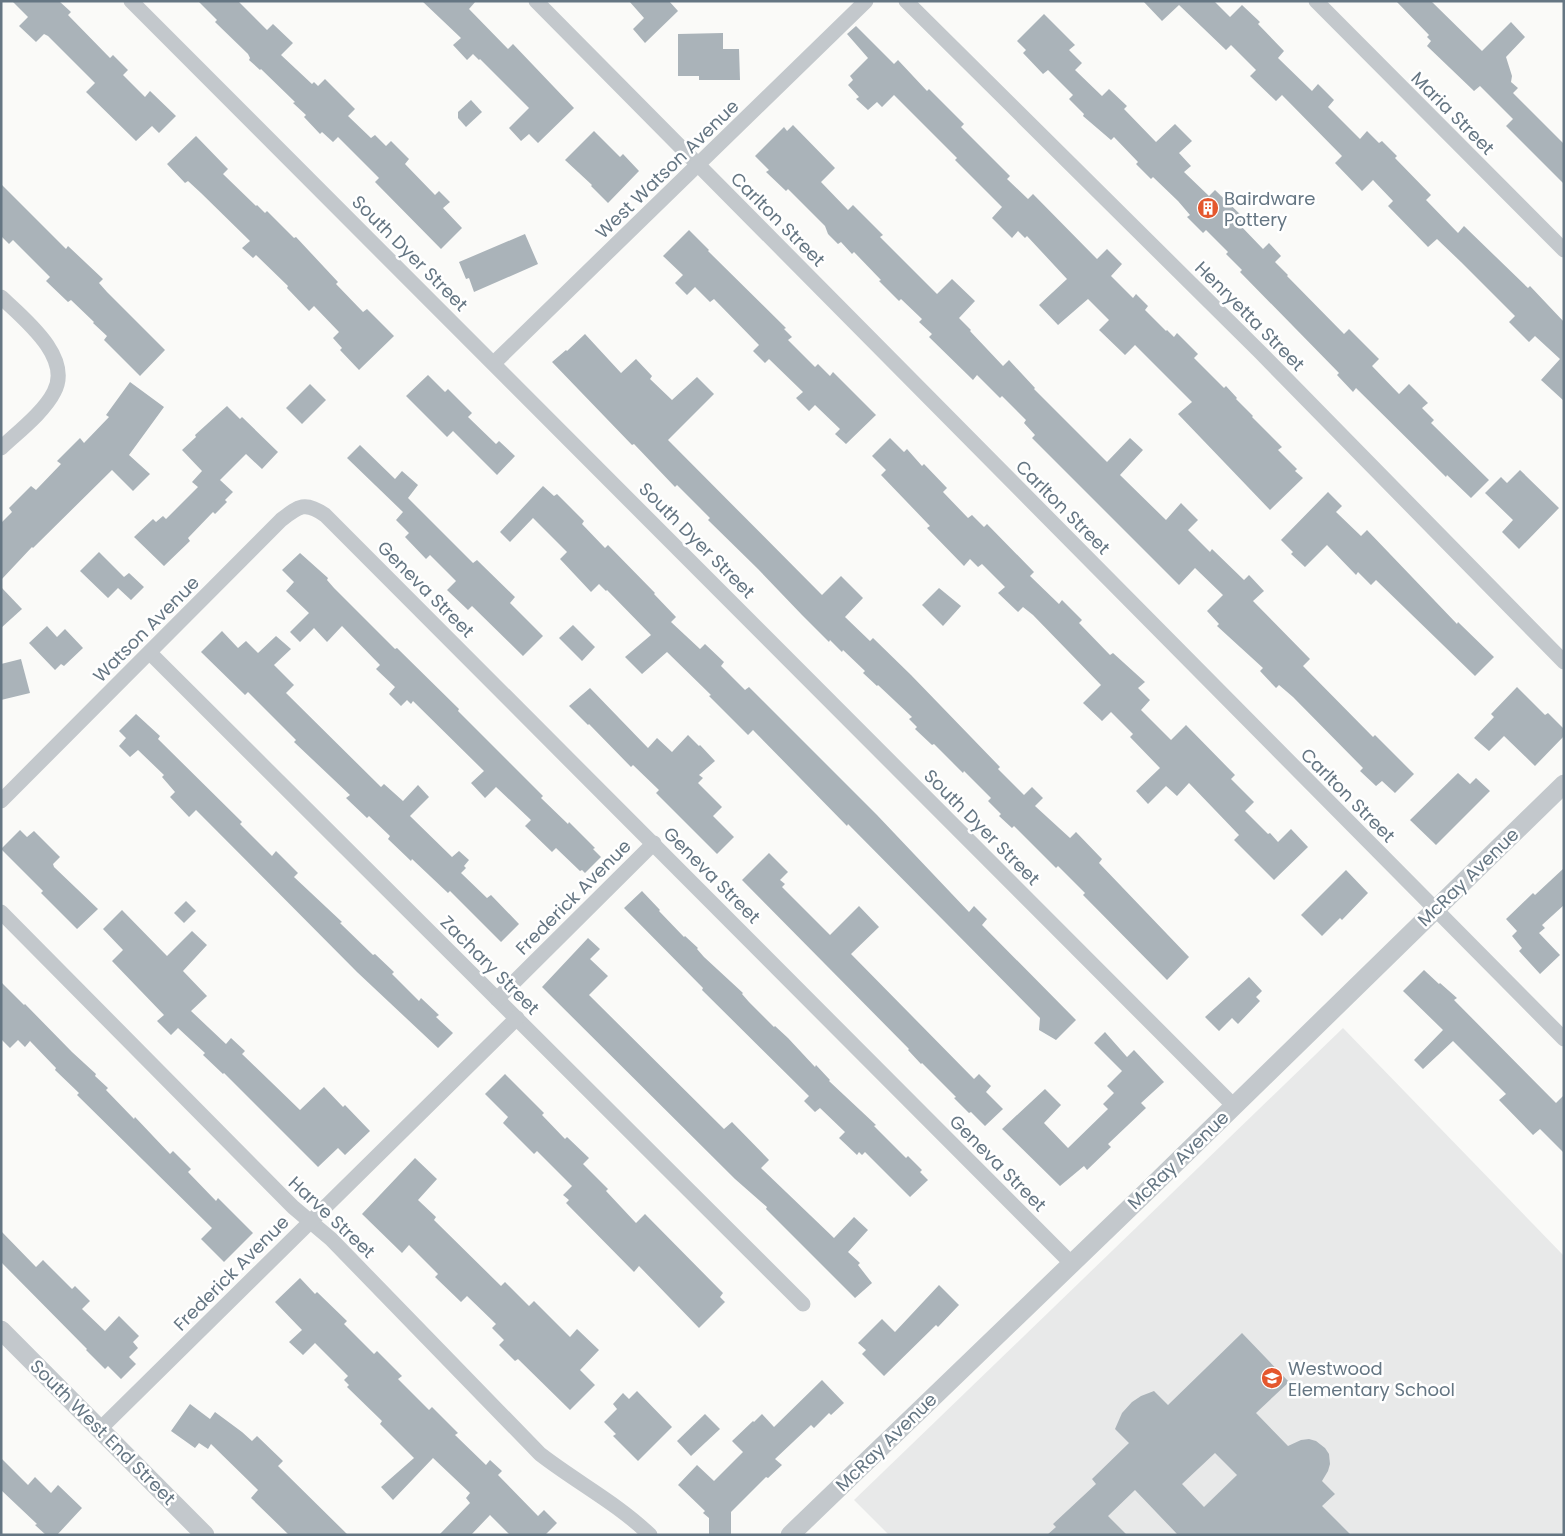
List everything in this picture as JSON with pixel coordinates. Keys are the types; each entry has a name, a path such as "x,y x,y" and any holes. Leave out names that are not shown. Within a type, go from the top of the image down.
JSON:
{"street":[{"name":"South Dyer Street","path":"132,1 1234,1106"},
{"name":"Carlton Street","path":"536,1 1564,1039"},
{"name":"West Watson Avenue","path":"494,363 866,1"},
{"name":"Henryetta Street","path":"906,1 1252,345 1564,662"},
{"name":"Maria Street","path":"1316,1 1564,250"},
{"path":"1,297 40,336 53,354 59,371 55,391 40,410 1,448"},
{"name":"Watson Avenue","path":"1,801 282,520 294,510 304,505 316,508 325,515"},
{"name":"Geneva Street","path":"325,515 1072,1263"},
{"name":"Zachary Street","path":"150,653 803,1304"},
{"name":"McRay Avenue","path":"790,1535 1564,784"},
{"name":"Frederick Avenue","path":"497,999 654,843"},
{"name":"Harve Street","path":"1,912 292,1207 331,1239 540,1454 566,1474 634,1519 650,1535"},
{"name":"Frederick Avenue","path":"100,1429 517,1018"},
{"name":"South West End Street","path":"1,1330 205,1535"}],"shaded area":[{"name":"Westwood Elementary School","path":"1343,1028 1564,1256 1564,1535 889,1535 854,1500"}],"building":[{"path":"12,1 59,1 71,12 68,15 110,58 113,55 128,70 123,75 145,97 150,91 176,116 159,133 152,126 136,141 86,92 95,83 48,36 44,34 36,42 19,26 28,17"},
{"path":"198,1 238,1 267,30 273,24 293,43 281,55 312,84 314,82 318,86 325,79 355,109 348,116 371,138 375,135 386,146 391,141 409,159 405,164 435,195 439,191 450,202 443,208 462,228 441,249 375,182 379,178 338,137 333,142 322,132 320,134 304,117 306,115 293,103 295,102 249,60 248,54 215,22 217,20"},
{"path":"422,1 476,1 469,9 508,49 513,44 574,108 538,143 529,134 521,141 509,128 529,108 480,59 473,54 467,60 453,45 461,38"},
{"path":"629,1 669,1 678,11 645,43 633,29 644,18"},
{"path":"1143,1 1214,1 1230,17 1242,5 1260,22 1258,24 1284,51 1278,58 1312,91 1318,84 1334,100 1328,107 1360,139 1367,131 1379,143 1382,141 1397,156 1395,158 1431,195 1426,200 1458,233 1464,226 1528,288 1530,286 1564,322 1564,401 1541,380 1560,359 1535,336 1529,342 1509,322 1515,316 1437,239 1428,247 1388,206 1393,201 1373,180 1362,191 1335,163 1342,156 1282,95 1276,101 1250,76 1256,70 1231,45 1226,50 1179,5 1162,21"},
{"path":"1396,1 1431,1 1482,51 1511,22 1525,37 1506,57 1512,76 1511,82 1518,88 1513,93 1564,144 1564,184 1506,126 1513,119 1480,86 1474,91 1427,46 1431,41 1427,37 1429,35"},
{"path":"1044,14 1075,45 1069,50 1082,63 1075,70 1102,96 1109,89 1127,106 1124,109 1156,142 1175,124 1192,141 1179,153 1191,166 1184,172 1209,196 1215,190 1244,218 1239,224 1263,249 1269,243 1281,256 1275,262 1287,276 1344,334 1349,329 1379,359 1372,366 1399,394 1409,384 1428,403 1422,408 1434,420 1431,423 1489,480 1471,498 1447,475 1446,477 1356,388 1353,392 1337,375 1339,373 1240,272 1242,270 1226,254 1228,252 1206,230 1203,233 1187,217 1190,215 1178,201 1136,164 1138,162 1114,137 1111,140 1083,116 1084,114 1069,99 1073,95 1048,70 1043,74 1023,53 1026,50 1017,41"},
{"path":"856,26 894,64 898,60 927,91 929,89 964,124 961,127 1010,176 1007,179 1028,199 1033,194 1097,259 1107,249 1122,264 1111,276 1133,298 1136,294 1148,306 1145,310 1166,331 1174,337 1177,333 1198,354 1194,358 1224,388 1226,386 1252,417 1282,447 1278,450 1297,469 1295,471 1303,478 1270,510 1178,414 1192,402 1135,345 1125,355 1099,330 1109,320 1088,299 1058,325 1039,305 1067,279 1027,236 1025,238 1018,231 1012,238 992,218 1002,207 955,160 957,158 894,95 882,107 877,102 868,110 856,99 859,97 848,85 853,80 850,76 868,58 847,34"},
{"path":"723,33 723,49 739,49 740,80 699,80 699,76 678,76 678,34"},
{"path":"471,100 482,112 466,127 458,118 458,112"},
{"path":"793,125 835,168 821,182 848,210 853,205 883,235 880,237 937,294 952,279 975,301 959,318 1003,366 1009,360 1034,389 1107,462 1130,438 1143,450 1120,475 1166,520 1181,503 1198,520 1188,530 1210,552 1212,549 1244,580 1249,575 1264,591 1253,601 1310,659 1303,666 1373,737 1375,735 1414,774 1395,793 1382,781 1376,786 1360,771 1363,768 1293,697 1279,685 1276,688 1260,671 1263,668 1217,626 1219,624 1207,611 1223,595 1195,568 1179,585 1032,438 1035,435 1024,423 1026,420 1002,396 1000,398 977,375 973,380 929,337 932,334 919,322 922,319 901,299 899,301 854,252 852,254 841,242 838,244 828,234 825,226 788,189 786,191 766,172 769,170 755,156 784,127 787,131"},
{"path":"594,131 620,157 623,154 639,171 608,203 565,160"},
{"path":"196,136 228,169 223,174 256,206 265,213 267,211 294,238 296,237 363,312 367,309 394,336 359,370 340,350 342,348 333,338 339,332 314,306 309,311 287,288 288,286 256,255 253,258 242,248 250,241 201,193 188,181 185,183 167,164"},
{"path":"1,184 66,249 68,246 103,279 99,283 165,350 140,376 104,340 107,336 94,322 71,300 68,302 46,281 50,277 13,240 9,244 1,236"},
{"path":"689,230 786,328 784,329 792,337 788,340 815,367 818,364 830,376 833,372 876,415 846,444 835,434 840,429 815,405 809,411 796,398 803,392 769,359 765,363 753,351 759,345 714,299 710,302 695,287 687,295 675,283 683,275 663,256"},
{"path":"525,234 538,264 474,292 469,278 466,279 459,262"},
{"path":"585,334 621,373 636,359 652,376 650,379 672,400 697,377 714,394 668,440 822,595 841,576 863,598 845,617 870,641 873,638 911,675 1000,767 998,769 1024,795 1032,787 1043,798 1035,806 1070,838 1076,832 1102,859 1099,863 1189,957 1167,980 1083,895 1085,893 1058,866 1056,868 1014,826 1012,828 999,816 1001,814 988,801 991,798 964,771 963,773 934,744 932,745 915,729 917,727 909,719 912,717 863,673 865,671 843,650 842,652 830,640 829,642 708,520 710,518 677,485 675,487 634,444 632,445 552,362"},
{"path":"428,375 445,392 448,389 472,413 468,417 496,444 499,441 515,456 497,475 453,431 447,437 406,396"},
{"path":"130,382 164,407 129,455 150,474 133,491 112,470 32,547 1,580 1,523 12,512 9,508 31,486 36,490 61,464 57,461 80,438 84,443 109,417 106,415"},
{"path":"310,384 326,400 302,424 286,408"},
{"path":"227,406 240,419 242,417 278,452 262,469 246,454 220,480 233,492 225,500 227,502 215,514 213,512 188,538 190,541 164,566 134,537 153,519 156,522 163,516 166,519 198,487 192,482 202,471 182,450 196,437 195,435"},
{"path":"890,438 904,452 907,449 922,466 924,464 947,488 943,492 968,518 972,515 984,527 987,524 1034,572 1030,576 1059,604 1062,600 1082,620 1079,623 1110,655 1113,653 1145,682 1138,688 1150,700 1141,710 1171,740 1186,725 1235,775 1231,779 1254,802 1245,811 1268,834 1270,833 1278,842 1291,829 1308,847 1274,880 1234,840 1239,835 1189,783 1177,796 1166,786 1148,804 1136,791 1160,768 1130,737 1133,734 1111,712 1102,721 1083,703 1101,685 1033,615 1023,607 1018,612 998,593 1005,587 982,564 978,567 970,559 964,566 927,528 930,526 881,475 886,470 872,456"},
{"path":"360,445 395,479 402,471 418,485 408,498 473,563 477,560 515,597 510,603 543,636 523,656 472,606 468,610 447,590 456,581 430,555 426,559 405,537 409,533 396,520 403,512 347,458"},
{"path":"1520,470 1559,508 1519,549 1502,532 1513,520 1485,493 1501,477 1507,483"},
{"path":"543,486 554,496 557,494 584,521 582,524 605,548 608,545 655,593 676,617 671,622 700,649 705,644 724,662 721,666 745,690 749,687 877,815 969,912 974,906 987,919 982,925 1076,1020 1056,1040 1039,1030 1040,1018 848,824 847,826 753,730 748,735 667,652 642,674 625,657 651,635 599,584 591,592 560,559 567,552 533,518 510,542 500,532"},
{"path":"1328,492 1342,506 1336,512 1361,536 1367,530 1457,624 1458,622 1494,657 1475,676 1376,580 1371,585 1358,572 1356,575 1327,545 1305,567 1291,554 1293,552 1281,540"},
{"path":"99,552 124,577 129,573 144,587 131,600 118,588 108,598 80,571"},
{"path":"300,553 328,578 327,580 334,588 395,649 397,648 459,709 458,711 543,796 541,798 595,848 593,849 601,857 585,873 582,870 580,871 556,848 552,852 525,826 531,820 496,787 485,798 471,783 484,771 413,701 411,704 407,700 401,706 389,694 395,687 376,669 380,665 342,626 327,642 314,628 300,642 290,632 309,613 286,591 294,582 282,570"},
{"path":"1,587 22,609 1,628"},
{"path":"939,588 961,606 943,626 922,605"},
{"path":"573,625 595,647 582,661 559,638"},
{"path":"47,626 57,637 65,629 83,648 64,666 61,664 55,670 29,643"},
{"path":"222,631 238,648 246,641 258,653 276,636 291,649 274,665 294,685 286,693 381,787 384,784 403,801 418,785 429,797 410,816 452,857 459,851 469,860 464,866 466,868 461,873 487,898 491,895 519,924 501,942 450,891 448,893 388,839 390,836 346,798 350,795 294,742 296,740 248,692 245,695 201,652"},
{"path":"21,659 30,693 1,700 1,664"},
{"path":"1517,687 1545,715 1548,713 1564,729 1564,736 1535,766 1504,736 1489,751 1474,738 1494,717 1491,714"},
{"path":"590,688 648,748 657,738 672,752 688,735 715,761 699,775 703,778 698,783 722,807 713,816 734,837 717,854 656,793 659,790 633,765 631,767 569,706"},
{"path":"136,714 160,736 158,739 242,822 240,824 272,856 276,851 298,873 294,877 342,922 340,923 373,955 375,954 394,972 392,974 419,1001 421,998 439,1015 436,1017 453,1033 438,1048 357,972 196,810 189,817 170,797 175,792 162,777 164,775 138,750 130,757 119,746 126,738 119,731"},
{"path":"1458,773 1470,784 1476,778 1490,791 1436,845 1410,820"},
{"path":"20,830 27,837 34,831 60,857 53,864 54,867 98,909 77,929 41,893 43,891 1,849"},
{"path":"769,853 788,872 780,880 785,884 782,887 830,935 859,906 879,927 851,954 974,1079 979,1074 991,1086 986,1092 1003,1109 985,1126 954,1098 956,1097 921,1064 909,1049 742,880"},
{"path":"1564,868 1564,905 1542,925 1545,928 1539,933 1560,955 1540,974 1519,951 1522,948 1512,936 1517,931 1506,919 1533,893 1535,895"},
{"path":"1346,870 1368,893 1342,920 1340,918 1322,936 1301,915"},
{"path":"642,891 684,937 698,948 704,957 743,993 749,1002 774,1027 788,1038 815,1067 816,1065 829,1081 876,1125 874,1126 906,1158 908,1156 922,1170 920,1172 928,1180 910,1197 865,1152 862,1155 859,1152 857,1155 839,1138 845,1132 820,1108 815,1112 804,1101 809,1096 702,990 703,988 624,908"},
{"path":"186,901 196,911 184,923 174,913"},
{"path":"122,910 167,956 192,931 207,945 183,971 207,996 191,1011 226,1044 231,1038 245,1051 242,1054 300,1110 324,1087 343,1107 345,1105 370,1131 345,1155 338,1148 318,1167 224,1073 203,1055 205,1053 178,1028 171,1035 157,1021 164,1015 112,961 123,950 103,929"},
{"path":"588,938 600,949 590,959 608,976 589,995 724,1129 732,1122 769,1160 761,1168 834,1238 854,1217 868,1230 848,1252 860,1263 858,1265 872,1283 855,1298 766,1209 767,1207 735,1179 542,987"},
{"path":"1424,970 1457,998 1454,1000 1556,1103 1564,1095 1564,1153 1540,1129 1533,1135 1499,1100 1506,1094 1453,1041 1423,1069 1414,1060 1443,1030 1403,991"},
{"path":"1249,977 1262,991 1256,997 1260,1001 1238,1024 1232,1018 1219,1031 1205,1017"},
{"path":"1,982 96,1074 95,1076 108,1088 106,1090 134,1119 135,1117 170,1154 173,1151 191,1169 188,1172 216,1201 218,1198 253,1233 224,1262 201,1239 212,1228 77,1095 79,1093 55,1070 56,1068 30,1041 25,1047 18,1040 10,1048 1,1039"},
{"path":"1105,1032 1127,1057 1134,1050 1164,1082 1141,1103 1146,1108 1108,1144 1111,1147 1087,1170 1084,1166 1060,1186 1002,1129 1045,1089 1061,1105 1044,1123 1068,1148 1108,1109 1103,1104 1114,1093 1107,1086 1122,1071 1094,1043"},
{"path":"505,1074 544,1113 542,1115 565,1139 567,1137 589,1158 583,1164 608,1189 606,1191 636,1223 645,1214 723,1293 720,1297 725,1302 699,1328 639,1266 634,1272 566,1203 569,1200 563,1195 572,1186 537,1151 534,1154 503,1123 508,1117 485,1094"},
{"path":"415,1158 437,1179 418,1200 436,1217 434,1220 501,1286 505,1282 529,1306 534,1301 570,1337 577,1329 599,1350 580,1370 595,1385 570,1410 518,1359 515,1361 499,1345 504,1340 492,1328 496,1324 467,1296 461,1302 435,1277 438,1274 409,1245 402,1253 362,1214"},
{"path":"1,1231 36,1267 43,1260 72,1289 75,1286 90,1301 82,1309 105,1331 119,1316 139,1336 133,1342 138,1348 129,1357 136,1364 121,1379 108,1366 105,1369 1,1262"},
{"path":"300,1278 315,1294 317,1292 347,1321 344,1324 374,1354 377,1351 402,1376 398,1379 429,1410 432,1407 458,1433 455,1435 486,1465 490,1460 502,1471 498,1475 538,1516 544,1510 557,1523 545,1535 510,1535 490,1515 471,1535 439,1535 470,1503 466,1498 470,1493 433,1458 393,1500 381,1487 414,1458 380,1424 382,1421 347,1387 349,1385 344,1380 348,1376 315,1343 303,1355 289,1342 302,1330 275,1302"},
{"path":"939,1285 959,1305 938,1327 936,1325 884,1376 862,1354 866,1350 858,1343 882,1319 895,1332"},
{"path":"1242,1333 1289,1382 1256,1413 1288,1446 1301,1440 1309,1439 1316,1441 1325,1448 1329,1454 1330,1464 1322,1481 1335,1494 1322,1506 1351,1535 1178,1535 1135,1490 1108,1516 1127,1535 1047,1535 1056,1527 1053,1524 1096,1484 1092,1479 1129,1443 1115,1429 1122,1413 1132,1402 1154,1391 1168,1405","holes":["1215,1453 1237,1475 1204,1507 1182,1484"]},
{"path":"822,1380 844,1403 831,1415 829,1413 814,1428 811,1425 775,1459 782,1465 768,1478 766,1477 731,1512 731,1535 709,1535 709,1518 703,1513 705,1511 678,1485 697,1465 714,1481 743,1452 732,1441 753,1421 762,1414 774,1427"},
{"path":"637,1391 672,1427 638,1461 613,1436 616,1434 604,1422 617,1409 613,1404 623,1393 629,1399"},
{"path":"190,1404 210,1419 215,1412 252,1441 257,1436 283,1461 278,1466 348,1535 289,1535 251,1498 258,1490 211,1444 208,1449 199,1443 195,1448 171,1431"},
{"path":"705,1414 720,1429 691,1456 677,1441"},
{"path":"1,1458 28,1485 35,1477 51,1493 58,1485 82,1508 57,1535 46,1535 1,1490"}],"place":[{"name":"Bairdware Pottery","path":"1208,208"},
{"name":"Westwood Elementary School","path":"1272,1378"}]}
